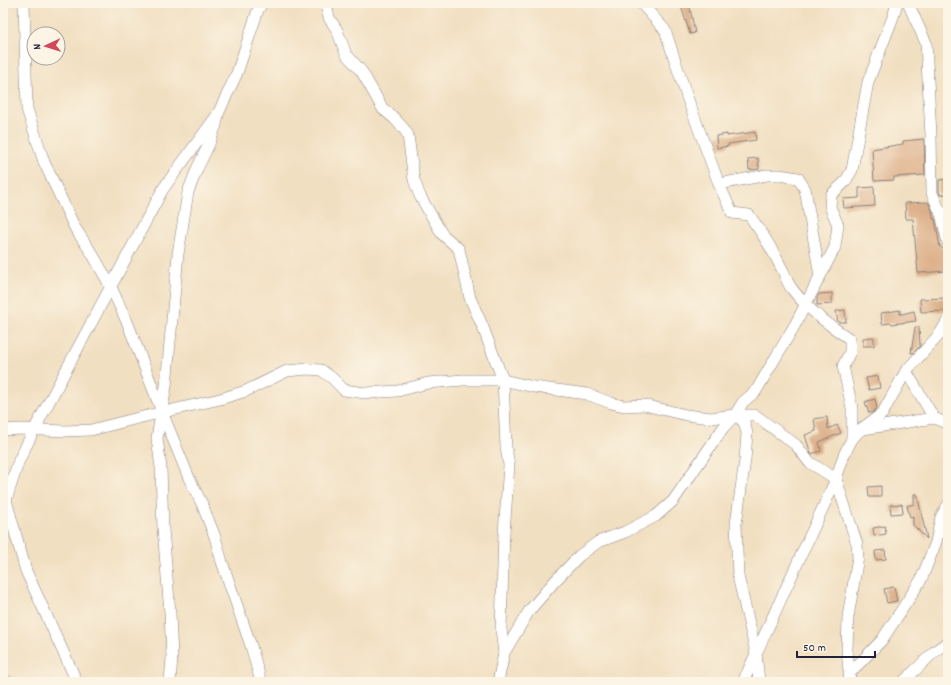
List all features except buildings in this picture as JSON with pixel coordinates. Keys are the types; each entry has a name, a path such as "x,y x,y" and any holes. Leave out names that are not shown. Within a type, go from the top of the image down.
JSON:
{"street":[{"path":"24,3 27,109 34,134 44,162 75,228 93,255 111,287 147,370 162,412 215,537 251,646 261,682"},
{"path":"77,682 26,571 4,503 19,460 34,430 163,189 218,114 237,73 258,10 262,3"},
{"path":"326,3 329,18 336,30 346,54 362,72 383,109 394,118 408,135 414,180 420,196 442,234 458,249 470,298 503,380 506,447 509,465 504,533 501,622 504,653 498,682"},
{"path":"641,3 664,30 687,97 732,213 749,215 759,228 791,288 805,305 824,322 850,339 850,352 843,366 852,408 852,439"},
{"path":"504,653 529,610 579,556 598,542 625,532 656,516 673,502 723,428 735,415 743,402 756,391 805,305 835,247 838,225 830,207 831,195 845,182 852,170 868,82 897,3"},
{"path":"908,3 926,43 931,135 932,193 944,213 948,243"},
{"path":"170,682 172,658 170,613 163,529 161,468 157,438 162,412 178,254 188,192 209,144 216,125 218,114"},
{"path":"720,184 766,176 779,175 798,178 804,189 820,276"},
{"path":"743,682 836,479 844,455 852,439 861,429 882,414 906,371 943,334 948,320"},
{"path":"3,430 92,430 162,412 220,400 246,391 287,370 307,369 321,370 344,390 365,393 398,392 428,383 463,380 503,380 534,387 587,394 624,406 644,405 686,415 711,418 735,415 755,415 796,445 809,462 836,479 857,544 858,557 848,618 850,678"},
{"path":"906,371 934,418"},
{"path":"735,415 744,422 747,433 745,460 736,524 738,576 756,653 759,682"},
{"path":"861,429 934,418 948,424"},
{"path":"850,678 882,640 921,580 936,542 941,517 948,505"},
{"path":"903,682 935,651 948,642"},
{"path":"3,679 8,682"}]}
